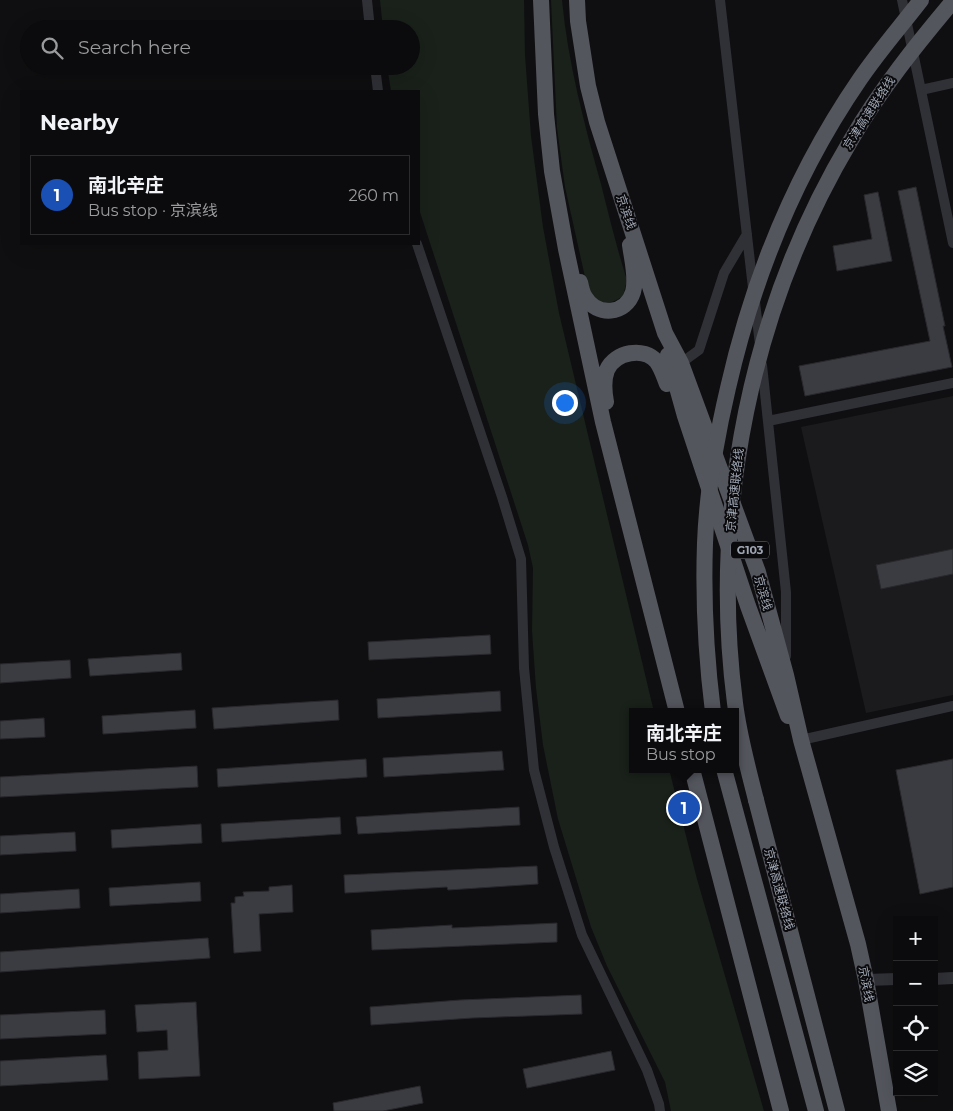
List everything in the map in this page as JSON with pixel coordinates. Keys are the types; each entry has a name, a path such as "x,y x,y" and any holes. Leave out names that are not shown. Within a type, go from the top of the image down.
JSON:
{"highway":[{"path":"541,0 546,114 558,206 587,349 617,478 676,708"},
{"name":"京滨线","path":"577,0 588,86 624,209 665,332 681,364 758,572 866,980 889,1111"},
{"name":"京津高速联络线","path":"713,708 706,642 705,542 712,470 719,426 742,330 760,273 779,227 813,157 860,79 893,33 921,0"},
{"name":"京津高速联络线","path":"735,708 731,668 728,597 734,484 738,452 768,322 794,250 831,174 852,138 899,67 953,1"},
{"path":"558,206 566,226 576,272 584,296 591,305 610,312 619,310 627,303 634,283 624,209"},
{"path":"665,332 670,363 696,450 748,606 785,708 801,740"},
{"path":"617,478 617,453 604,384 606,372 610,365 619,357 628,353 648,355 656,361 696,450"},
{"name":"京津高速联络线","path":"739,731 837,1111"},
{"path":"693,773 782,1111"},
{"name":"京津高速联络线","path":"725,773 816,1111"}],"street":[{"path":"367,0 369,20"},
{"path":"720,0 748,234 786,592 786,675"},
{"path":"902,0 953,243"},
{"path":"376,75 378,90"},
{"path":"921,90 953,83"},
{"path":"681,364 699,350 724,273 748,234"},
{"path":"417,245 502,497 520,559 524,668 534,770 554,847 582,935 647,1070 660,1111"},
{"path":"768,420 953,383"},
{"path":"801,740 953,706"},
{"path":"938,979 953,978"},
{"path":"866,980 893,979"}],"shaded area":[{"path":"380,0 524,0 525,55 531,136 543,227 559,313 653,708 629,708 629,773 670,773 697,879 764,1111 671,1111 665,1082 607,966 591,927 558,819 543,745 532,631 533,568 528,545 420,212 420,90 391,90 388,75 420,75 420,20 382,20"},
{"path":"551,0 562,0 568,47 577,93 627,280 623,296 606,303 597,300 587,286 565,187 557,128"},
{"path":"953,396 953,695 866,713 801,427"}],"building":[{"path":"916,187 952,367 805,396 799,366 930,341 898,191"},
{"path":"878,192 892,261 837,271 833,246 872,239 864,195"},
{"path":"953,549 953,574 881,589 876,565"},
{"path":"490,635 491,654 369,660 368,642"},
{"path":"181,653 182,670 90,676 88,659"},
{"path":"70,660 71,678 0,683 0,664"},
{"path":"500,691 501,711 378,718 377,699"},
{"path":"338,700 339,720 214,729 212,708"},
{"path":"195,710 196,728 103,734 102,716"},
{"path":"44,718 45,737 0,739 0,721"},
{"path":"502,751 504,770 384,777 383,758"},
{"path":"366,759 367,777 218,787 217,769"},
{"path":"953,759 953,887 920,894 896,770"},
{"path":"197,766 198,787 0,797 0,777"},
{"path":"519,807 520,825 358,834 356,817"},
{"path":"340,817 341,834 222,842 221,824"},
{"path":"201,824 202,843 112,848 111,830"},
{"path":"75,832 76,851 0,855 0,836"},
{"path":"537,866 538,884 448,890 447,887 345,893 344,875"},
{"path":"200,882 201,901 110,906 109,888"},
{"path":"292,885 293,912 259,914 261,951 234,953 231,903 235,903 235,897 244,896 243,892 269,891 269,887"},
{"path":"79,889 80,908 0,913 0,894"},
{"path":"557,923 557,942 372,950 371,930 452,925 452,928"},
{"path":"208,938 210,958 0,972 0,952"},
{"path":"581,995 582,1014 472,1018 371,1025 370,1007 460,1000"},
{"path":"196,1002 200,1076 139,1079 138,1052 168,1050 167,1030 137,1032 135,1005"},
{"path":"105,1010 106,1034 0,1039 0,1015"},
{"path":"611,1051 615,1070 527,1088 523,1069"},
{"path":"106,1055 108,1080 0,1086 0,1061"},
{"path":"420,1086 423,1103 383,1111 334,1111 333,1103"}],"place":[{"name":"南北辛庄","path":"684,808"}]}
